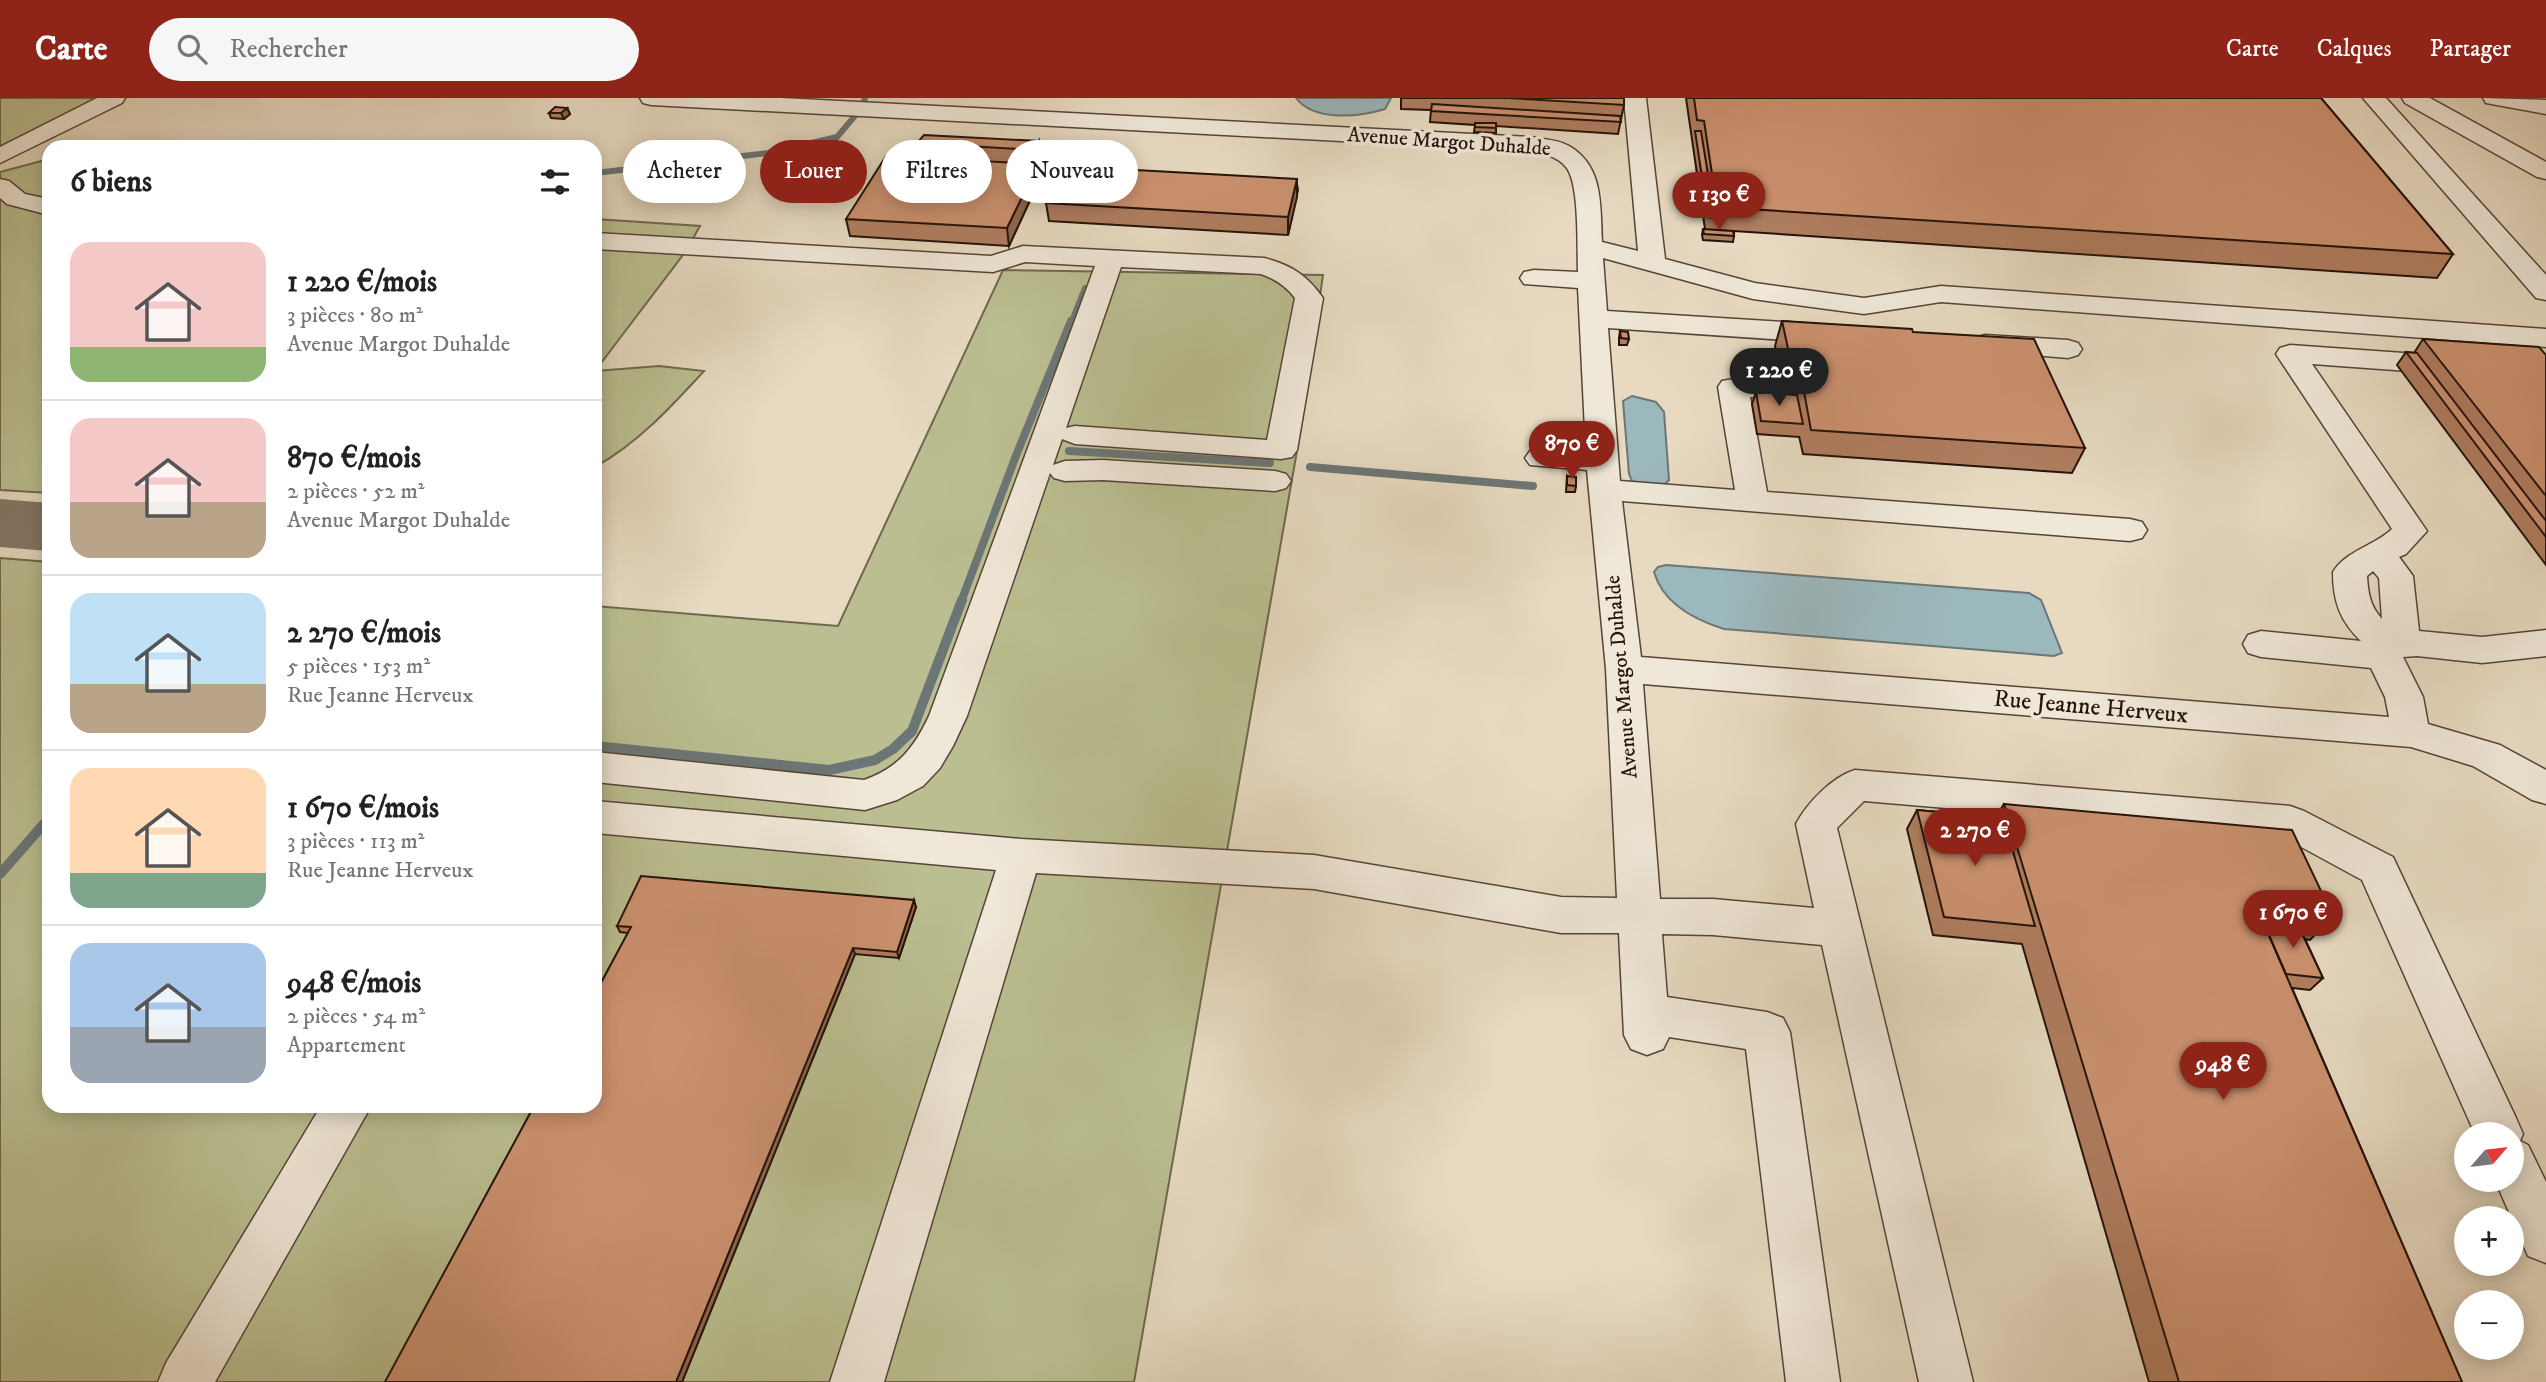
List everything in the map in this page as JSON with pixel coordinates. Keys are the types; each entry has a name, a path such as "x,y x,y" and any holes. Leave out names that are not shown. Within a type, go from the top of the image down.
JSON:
{"street":[{"name":"Avenue Margot Duhalde","path":"651,98 818,102 1380,145 1531,144 1559,150 1579,165 1586,188 1603,476 1625,669 1646,1024 1767,1032 1813,1382"},
{"path":"1635,98 1652,263"},
{"path":"2374,98 2546,292"},
{"path":"2413,98 2546,172"},
{"path":"2494,98 2546,107"},
{"path":"60,140 124,101"},
{"path":"0,156 124,101"},
{"path":"0,173 42,151"},
{"path":"0,186 16,199 42,205"},
{"path":"1588,233 1652,263 1754,291 1864,306 1941,294 2546,338"},
{"path":"602,241 993,264 1023,254 1264,266 1282,272 1300,283 1309,298 1281,450 1074,435"},
{"path":"602,768 865,794 892,787 926,761 948,716 1111,258"},
{"path":"1534,278 1592,281"},
{"path":"1595,319 1859,336"},
{"path":"1957,342 2068,349"},
{"path":"2411,733 2404,697 2387,651 2358,618 2350,598 2350,572 2362,562 2380,556 2394,547 2410,531 2290,354 2546,372"},
{"path":"1753,502 1733,387 1779,391"},
{"path":"1541,458 1603,476 1753,502 2130,530"},
{"path":"1065,471 1103,470 1275,481"},
{"path":"2380,556 2396,576 2400,613 2401,630 2387,651"},
{"path":"2261,645 2387,651 2417,643 2482,650 2546,643"},
{"name":"Rue Jeanne Herveux","path":"1625,669 2411,733 2486,755 2546,789"},
{"path":"1946,1382 1816,824 1855,785 2290,822 2378,869 2494,1122"},
{"path":"602,818 1021,856 1314,872 1561,915 1713,917 1842,929"},
{"path":"857,1382 1021,856"},
{"path":"185,1382 343,1113"},
{"path":"2524,1189 2546,1237"}],"green space":[{"path":"0,98 104,98 0,150"},
{"path":"42,161 42,493 0,490 0,172"},
{"path":"602,219 700,226 686,251 602,362"},
{"path":"1003,270 1323,275 1301,428 1134,1382 0,1382 0,558 42,561 42,1113 602,1113 602,607 838,626"},
{"path":"659,366 704,371 640,436 602,463 602,370"}],"water":[{"path":"1296,98 1391,98 1385,109 1338,116 1314,111"},
{"path":"1632,396 1656,402 1664,412 1669,480 1665,484 1640,485 1632,481 1629,474 1623,401"},
{"path":"1666,565 2029,593 2041,600 2062,653 2054,656 1724,629 1702,621 1672,601 1658,583 1654,572 1658,567"}],"building":[{"path":"1508,98 1624,98 1624,105"},
{"path":"1694,98 2321,98 2453,254 1717,207 1704,121 1697,120"},
{"path":"1432,104 1620,116 1621,122 1431,111"},
{"path":"555,107 567,108 561,113 549,113"},
{"path":"1475,123 1496,123 1496,128 1475,127"},
{"path":"1695,131 1701,131 1715,218 1708,217"},
{"path":"924,135 1020,140 1006,140 1006,148 992,147 992,140 920,140"},
{"path":"992,162 1006,162 1006,203 1019,203 1007,228 846,219 856,203 867,203 867,186 881,164 881,203 992,203"},
{"path":"1138,170 1297,179 1288,217 1046,203 1138,203"},
{"path":"1703,229 1733,231 1734,236 1704,234"},
{"path":"1782,321 2034,339 2085,448 1811,430 1797,353 1789,353"},
{"path":"1620,331 1628,332 1629,339 1621,338"},
{"path":"2423,339 2539,347 2546,355 2546,496"},
{"path":"2406,352 2417,353 2546,521 2546,537"},
{"path":"1756,392 1797,395 1803,424 1761,421"},
{"path":"1567,476 1576,477 1576,486 1567,485"},
{"path":"2004,804 2292,830 2333,916 2257,908 2462,1382 2179,1382"},
{"path":"1917,810 2003,818 2035,926 1944,917"},
{"path":"641,876 914,900 897,952 853,948 676,1382 385,1382 530,1113 602,1113 602,981 631,927 617,926"},
{"path":"2263,921 2298,925 2323,978 2286,974"}],"waterway":[{"path":"602,172 769,153 837,137 854,117"},
{"path":"1071,323 1085,288"},
{"path":"961,602 1017,453 1071,321"},
{"path":"1069,451 1270,463"},
{"path":"1310,467 1533,486"},
{"path":"602,747 829,770 875,760 893,749 912,731 962,600"},
{"path":"0,874 42,826"}],"taxiway":[{"path":"0,523 42,526"}]}
